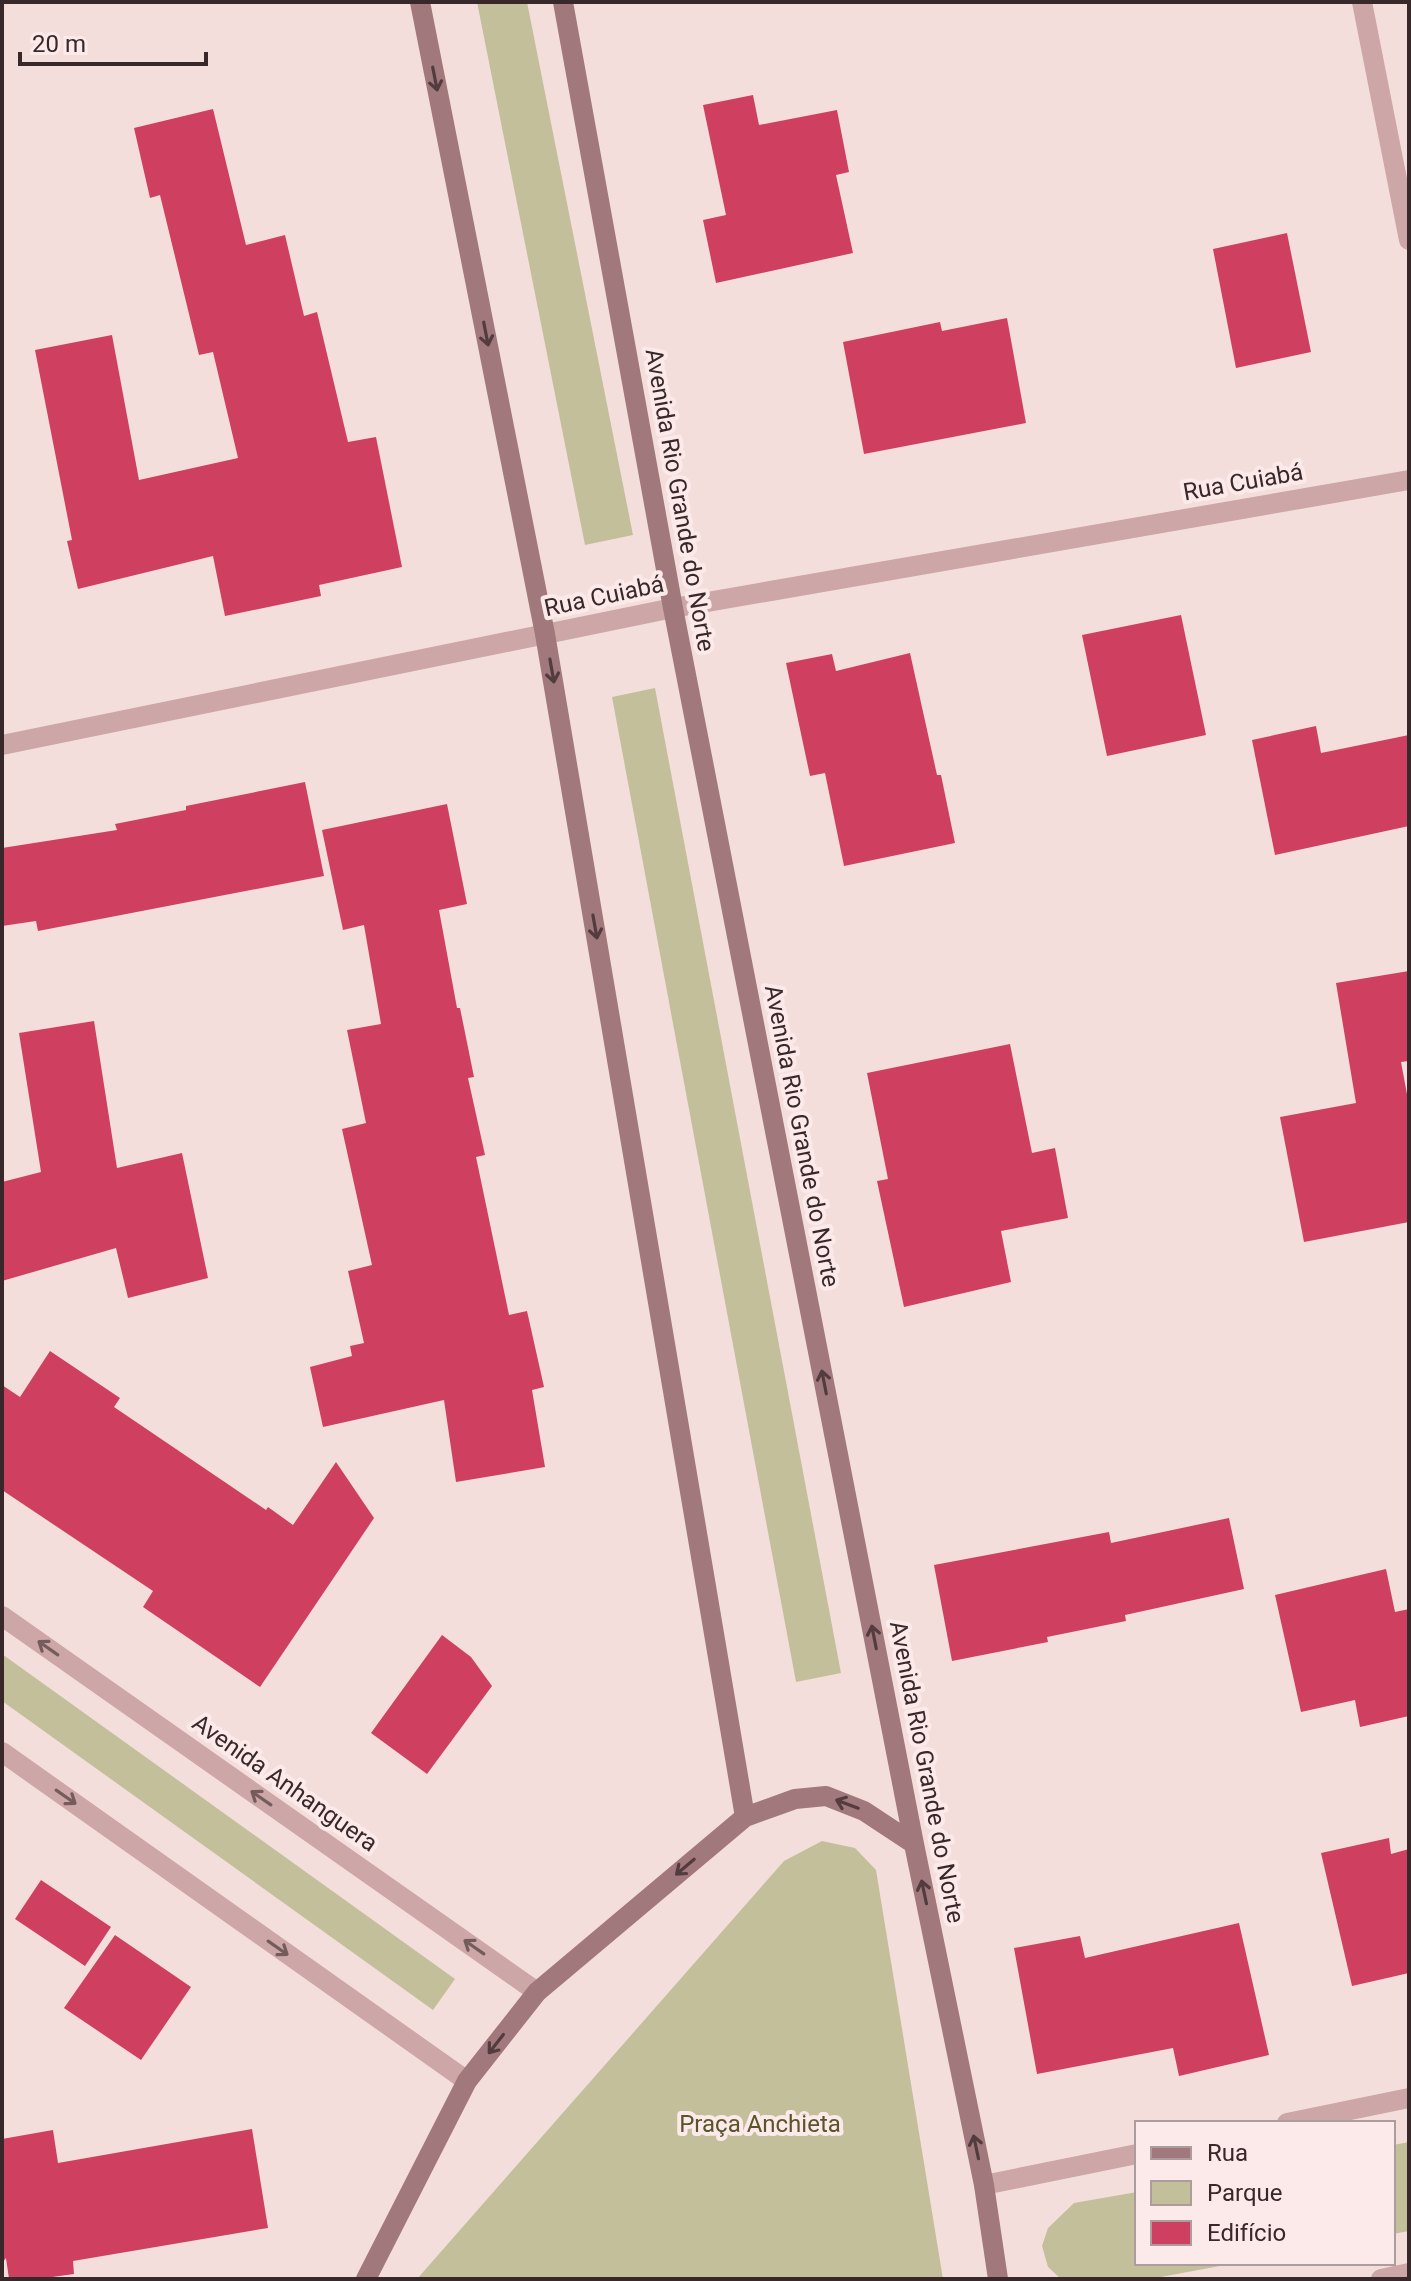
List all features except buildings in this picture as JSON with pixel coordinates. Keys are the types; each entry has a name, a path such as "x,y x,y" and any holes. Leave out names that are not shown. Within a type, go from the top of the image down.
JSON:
{"main road":[{"path":"420,2 545,634 745,1817"},
{"name":"Avenida Rio Grande do Norte","path":"563,2 673,608 914,1844 984,2185 998,2279"},
{"path":"366,2279 467,2081 537,1992 745,1817 795,1799 826,1796 864,1811 914,1844"}],"street":[{"path":"1362,2 1409,240"},
{"name":"Rua Cuiabá","path":"2,745 673,608 1409,480"},
{"name":"Avenida Anhanguera","path":"2,1616 537,1992"},
{"path":"2,1752 467,2081"},
{"path":"1297,2121 1409,2098"},
{"path":"984,2185 1135,2154"},
{"path":"1381,2279 1409,2273"}],"green space":[{"path":"477,2 527,2 633,535 585,545"},
{"path":"655,688 841,1673 796,1682 612,697"},
{"path":"2,1654 455,1979 433,2010 2,1701"},
{"name":"Praça Anchieta","path":"822,1841 855,1848 876,1870 943,2279 417,2279 784,1861"},
{"path":"1409,2142 1409,2231 1395,2234 1395,2145"},
{"path":"1135,2192 1135,2265 1225,2265 1150,2279 1061,2279 1048,2267 1042,2246 1048,2228 1074,2203"}]}
